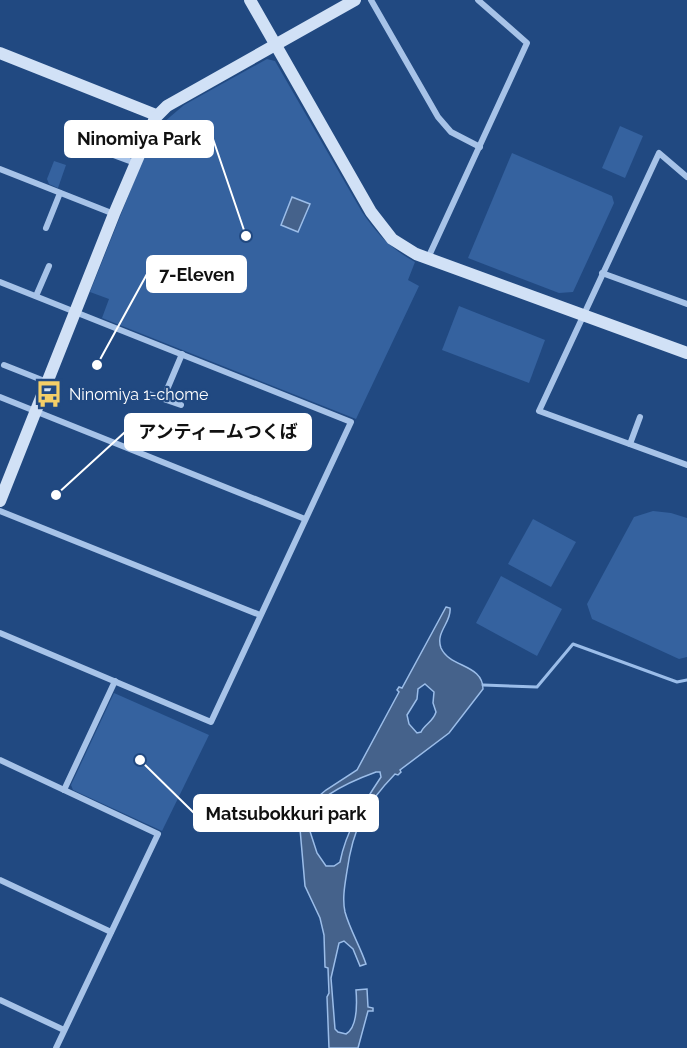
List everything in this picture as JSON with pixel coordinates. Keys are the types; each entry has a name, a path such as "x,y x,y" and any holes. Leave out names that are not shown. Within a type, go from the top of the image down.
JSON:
{"street":[{"path":"250,0 376,220 400,244 428,258 687,353"},
{"path":"0,501 114,214 156,115 167,106 355,0"},
{"path":"371,0 438,117 451,132 480,147"},
{"path":"428,258 527,43 478,0"},
{"path":"0,53 156,115"},
{"path":"89,146 135,163"},
{"path":"687,177 659,153 539,411 687,465"},
{"path":"0,169 114,214"},
{"path":"46,228 60,193"},
{"path":"36,296 49,266"},
{"path":"602,273 687,304"},
{"path":"0,282 351,422 211,722 0,633"},
{"path":"163,399 182,354"},
{"path":"4,365 47,382"},
{"path":"146,393 181,405"},
{"path":"0,398 305,519"},
{"path":"630,444 640,417"},
{"path":"0,511 260,615"},
{"path":"64,790 115,681"},
{"path":"0,760 158,834 56,1048"},
{"path":"0,880 111,932"},
{"path":"0,1000 64,1030"}],"shaded area":[{"path":"267,59 275,61 362,212 379,234 415,262 408,280 419,286 356,419 102,318 109,299 90,292 145,154 164,122 184,105"},
{"path":"620,126 643,136 625,178 602,168"},
{"path":"512,153 612,196 614,203 573,292 559,293 468,258"},
{"path":"54,161 66,165 58,188 49,184 47,179"},
{"path":"292,197 310,204 298,232 281,225"},
{"path":"459,306 545,340 529,383 442,350"},
{"path":"653,511 687,518 687,657 679,659 592,619 587,604 634,517"},
{"path":"533,519 576,542 551,587 508,564"},
{"path":"501,576 562,609 537,656 476,623"},
{"path":"446,607 450,608 449,618 440,637 441,648 451,659 478,675 483,689 449,733 400,770 398,775 395,774 376,796 362,818 350,856 344,902 347,919 366,964 360,966 353,949 344,941 339,943 331,978 335,1029 346,1034 353,1026 356,1014 356,990 367,989 368,1007 373,1008 373,1011 368,1011 358,1048 329,1048 328,968 325,967 324,935 320,918 305,886 298,806 308,805 357,770 399,692 397,690 399,687 402,688","holes":["425,684 434,692 433,703 436,712 421,732 417,733 409,724 407,715 417,699 418,689","380,772 381,777 351,829 340,862 334,866 326,866 317,853 306,819 318,803 327,796 347,784"]},
{"path":"114,693 209,735 162,831 73,790 71,785"}],"waterway":[{"path":"483,685 537,687 573,644 677,682 687,680"}],"place":[{"name":"Ninomiya Park","path":"246,236"},
{"name":"7-Eleven","path":"97,365"},
{"name":"Ninomiya 1-chome","path":"49,394"},
{"name":"アンティームつくば","path":"56,495"},
{"name":"Matsubokkuri park","path":"140,760"}]}
